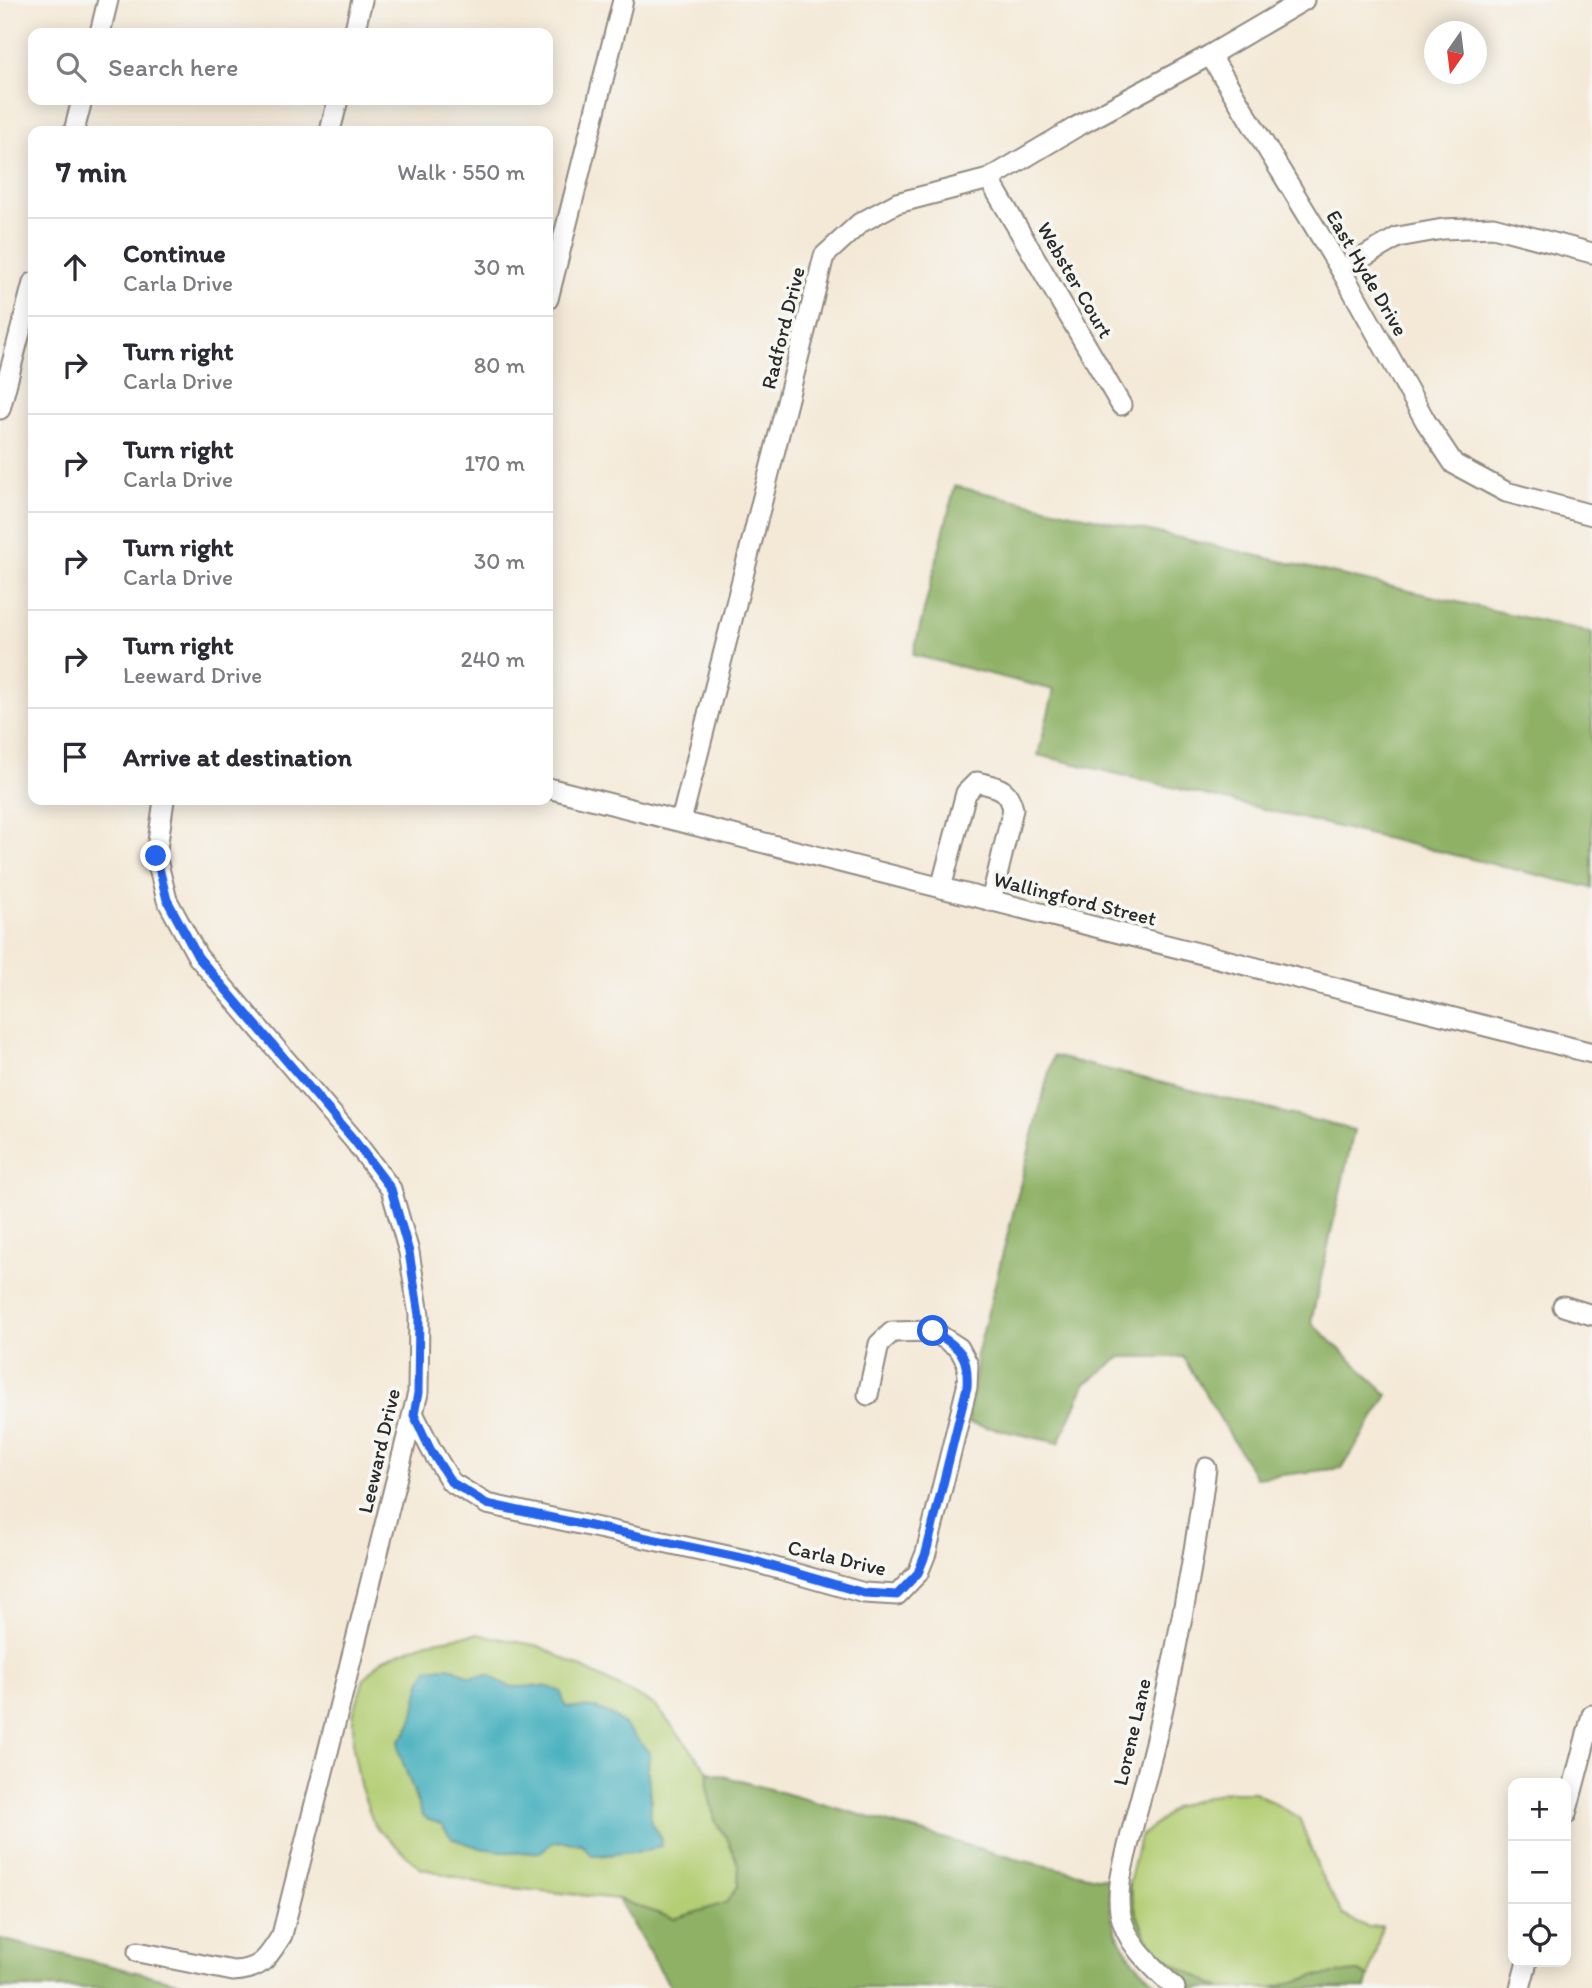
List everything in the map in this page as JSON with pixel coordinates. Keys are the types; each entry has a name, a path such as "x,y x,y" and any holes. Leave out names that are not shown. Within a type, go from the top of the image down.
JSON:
{"street":[{"path":"101,28 108,0"},
{"path":"355,28 362,0"},
{"path":"553,279 623,0"},
{"name":"Radford Drive","path":"681,821 824,256 860,223 897,203 989,179 1076,127 1210,55 1304,0"},
{"name":"East Hyde Drive","path":"1210,55 1340,270 1426,422 1454,464 1506,492 1592,515"},
{"path":"75,126 81,105"},
{"path":"331,126 337,105"},
{"name":"Webster Court","path":"989,179 1121,405"},
{"path":"1340,270 1398,237 1443,229 1493,227 1592,253"},
{"path":"1,398 28,301"},
{"path":"941,888 966,793 977,782 999,788 1010,796 1013,809 990,901"},
{"name":"Wallingford Street","path":"553,789 1592,1053"},
{"name":"Leeward Drive","path":"138,1952 233,1971 246,1970 260,1965 282,1935 418,1393 419,1315 409,1252 391,1189 354,1140 198,957 167,900 156,856 163,805"},
{"path":"1563,1306 1592,1315"},
{"name":"Carla Drive","path":"414,1415 430,1449 451,1482 487,1504 751,1560 864,1593 897,1595 918,1573 926,1553 967,1387 968,1365 959,1348 933,1331 892,1332 879,1344 868,1395"},
{"name":"Lorene Lane","path":"1175,1988 1137,1951 1124,1928 1118,1884 1158,1731 1198,1531 1206,1468"},
{"path":"1571,1795 1592,1715"},
{"path":"1520,1988 1526,1967"}],"green space":[{"path":"955,486 1592,633 1592,888 1038,755 1054,690 913,655"},
{"path":"1053,1056 1354,1130 1311,1322 1388,1395 1342,1468 1256,1478 1183,1357 1121,1357 1085,1384 1059,1443 968,1423 976,1359"},
{"path":"476,1634 539,1646 655,1705 709,1772 707,1787 715,1822 728,1840 739,1866 738,1886 726,1903 674,1919 618,1899 493,1886 420,1868 374,1825 360,1785 353,1747 353,1715 364,1679 383,1659 427,1642","holes":["453,1668 470,1677 490,1675 500,1683 517,1688 535,1685 571,1709 597,1708 624,1725 647,1767 652,1823 662,1839 628,1851 602,1856 593,1856 582,1844 561,1841 552,1843 540,1852 513,1853 481,1848 453,1839 441,1824 427,1819 416,1801 399,1741 412,1720 422,1678"]},
{"path":"709,1772 1020,1860 1110,1880 1111,1914 1120,1941 1137,1964 1161,1988 671,1988 618,1899 674,1919 726,1903 738,1886 739,1866 728,1840 716,1822 707,1787"},
{"path":"1222,1792 1255,1792 1299,1818 1320,1873 1343,1915 1367,1927 1382,1926 1369,1977 1358,1972 1315,1976 1273,1988 1221,1988 1176,1965 1149,1942 1133,1906 1129,1884 1140,1837 1175,1807"},
{"path":"1128,1884 1142,1927 1154,1948 1182,1968 1221,1988 1191,1988 1150,1950 1132,1922"},
{"path":"0,1939 202,1988 0,1988"},
{"path":"1358,1972 1369,1977 1366,1988 1273,1988 1315,1976"}],"water":[{"path":"453,1668 470,1677 490,1675 509,1686 551,1688 561,1692 565,1706 602,1710 618,1719 650,1754 650,1818 661,1846 645,1851 592,1856 582,1844 561,1841 552,1843 540,1852 513,1853 481,1848 453,1839 441,1824 427,1819 422,1814 399,1752 399,1741 411,1724 420,1687 428,1669"}],"route":[{"path":"156,856 167,900 198,957 354,1140 391,1189 409,1252 419,1315 418,1393 414,1415 430,1449 451,1482 487,1504 751,1560 864,1593 897,1595 918,1573 926,1553 967,1387 968,1365 959,1348 933,1331"}]}
